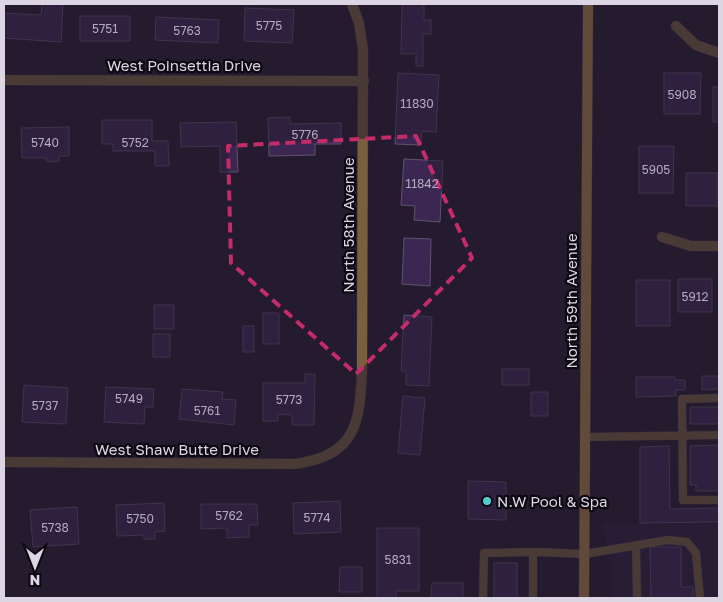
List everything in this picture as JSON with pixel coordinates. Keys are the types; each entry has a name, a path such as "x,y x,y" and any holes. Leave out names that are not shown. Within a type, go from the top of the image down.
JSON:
{"main road":[{"name":"North 59th Avenue","path":"584,598 588,4"}],"street":[{"name":"North 58th Avenue","path":"344,444 358,417 361,400 364,49 359,23 352,4"},
{"path":"676,26 696,46 719,53"},
{"name":"West Poinsettia Drive","path":"4,80 364,80"},
{"path":"662,237 691,246 719,246"},
{"name":"West Shaw Butte Drive","path":"4,462 295,464 312,462 328,456 344,444"}],"lane":[{"path":"719,398 682,399 683,500 719,500"},
{"path":"586,438 719,435"},
{"path":"483,598 484,553 585,554 668,540 687,542 696,553 700,598"},
{"path":"636,545 637,598"},
{"path":"534,552 534,598"}],"highlighted area":[{"path":"416,136 472,258 356,374 231,263 228,146"}],"shaded area":[{"path":"603,523 719,524 719,598 611,598 612,568"}],"building":[{"path":"42,4 63,4 61,42 4,38 4,13 41,15"},
{"path":"402,4 424,4 424,20 431,20 431,34 423,34 423,66 416,66 416,54 401,54"},
{"path":"245,8 294,10 292,43 244,41"},
{"path":"80,16 130,16 130,41 80,41"},
{"path":"156,17 219,20 218,43 155,40"},
{"path":"398,73 439,75 436,132 422,131 421,145 395,144"},
{"path":"664,73 701,73 700,114 664,114"},
{"path":"713,87 719,87 719,122 713,122"},
{"path":"290,117 290,124 341,123 341,144 315,144 315,155 269,156 268,118"},
{"path":"102,120 152,120 152,141 168,141 169,166 155,166 155,151 113,151 113,144 102,144"},
{"path":"236,122 238,172 220,172 220,146 181,147 180,123"},
{"path":"69,127 69,156 59,156 59,161 47,162 47,158 22,158 21,128"},
{"path":"639,146 674,146 673,193 639,193"},
{"path":"404,159 443,161 440,222 414,220 415,206 401,205"},
{"path":"686,173 718,173 718,206 686,206"},
{"path":"404,238 431,239 430,286 402,284"},
{"path":"678,279 712,279 712,312 678,312"},
{"path":"636,280 670,280 670,326 636,326"},
{"path":"154,305 174,305 174,329 154,329"},
{"path":"263,313 279,313 279,344 263,344"},
{"path":"404,315 432,317 429,386 406,385 406,371 401,371"},
{"path":"243,326 254,326 254,352 243,352"},
{"path":"153,334 170,334 170,357 153,357"},
{"path":"502,369 529,369 529,385 502,385"},
{"path":"305,374 315,374 314,425 292,425 292,415 278,414 278,421 263,421 263,383 305,383"},
{"path":"702,376 719,376 719,389 702,390"},
{"path":"636,377 675,377 675,380 685,380 685,390 676,390 676,396 636,397"},
{"path":"24,385 68,388 66,424 22,422"},
{"path":"106,387 154,389 153,407 145,407 144,424 104,422"},
{"path":"182,389 223,392 222,399 236,400 234,425 179,419"},
{"path":"531,392 548,392 548,416 531,416"},
{"path":"403,396 425,398 420,455 398,453"},
{"path":"690,407 719,407 719,424 690,424"},
{"path":"719,445 719,491 696,491 696,485 690,485 690,446"},
{"path":"669,446 670,509 719,508 719,522 640,523 640,447"},
{"name":"N.W Pool & Spa","path":"468,481 506,482 506,520 468,519"},
{"path":"340,501 341,532 294,534 293,503"},
{"path":"164,503 165,531 155,532 155,539 144,539 144,535 117,536 116,505"},
{"path":"201,504 257,504 258,525 249,525 249,537 227,538 227,528 201,529"},
{"path":"77,507 79,544 33,547 30,510"},
{"path":"377,528 419,528 419,591 396,591 396,598 377,598"},
{"path":"650,547 681,547 681,587 693,587 693,598 651,598"},
{"path":"494,563 517,563 517,598 494,598"},
{"path":"340,567 362,567 362,592 339,592"},
{"path":"432,583 463,583 463,598 431,598"}],"place":[{"name":"N.W Pool & Spa","path":"487,501"}]}
